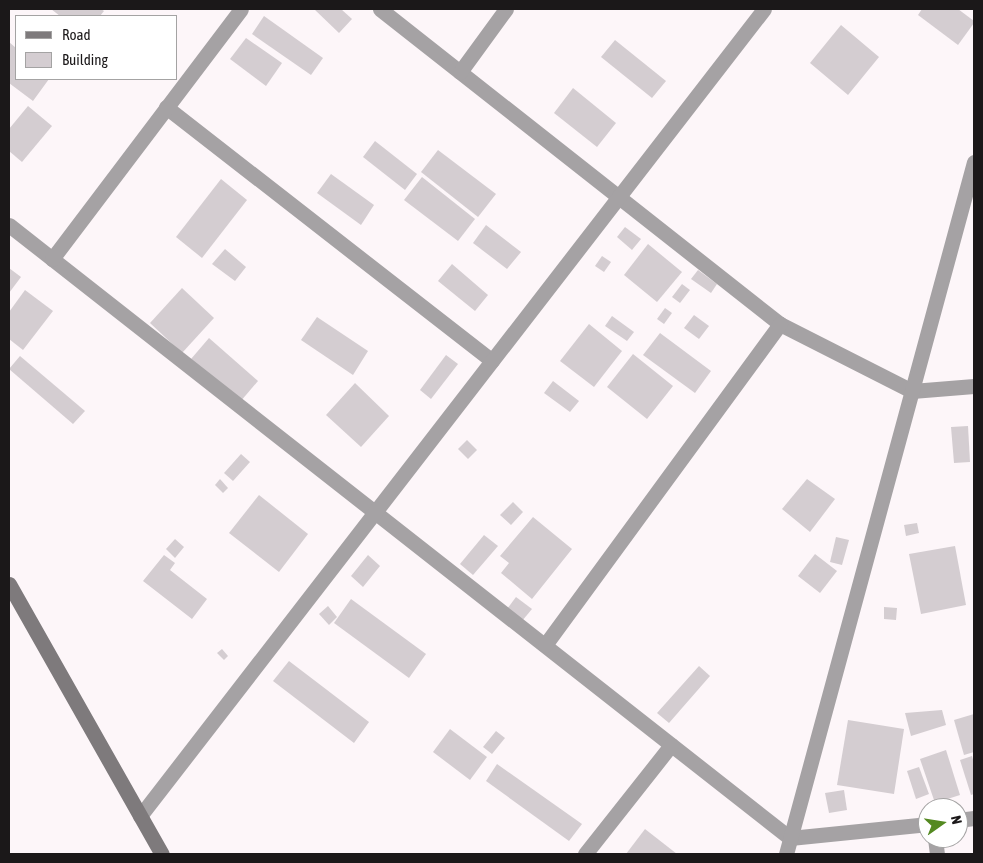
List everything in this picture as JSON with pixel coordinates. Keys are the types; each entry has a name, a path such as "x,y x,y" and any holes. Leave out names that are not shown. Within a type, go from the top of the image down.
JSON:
{"street":[{"path":"52,259 241,9"},
{"path":"380,9 780,324 912,391 974,386"},
{"path":"460,72 506,9"},
{"path":"140,816 764,9"},
{"path":"166,108 492,361"},
{"path":"786,854 974,162"},
{"path":"9,225 790,838 918,825"},
{"path":"545,645 780,324"},
{"path":"9,584 162,854"},
{"path":"585,854 671,744"}],"building":[{"path":"51,9 101,9 104,11 101,15 59,15"},
{"path":"314,9 341,9 352,19 339,33"},
{"path":"922,9 958,9 974,21 974,23 958,45 918,15"},
{"path":"264,16 323,58 311,75 252,34"},
{"path":"841,25 879,57 848,95 810,63"},
{"path":"246,38 282,63 266,86 230,59"},
{"path":"615,40 666,81 652,98 601,57"},
{"path":"9,42 15,47 15,80 48,80 33,101 9,83"},
{"path":"573,88 616,123 597,147 554,113"},
{"path":"28,106 52,126 22,162 9,151 9,129"},
{"path":"375,141 417,174 405,190 363,157"},
{"path":"438,150 496,194 478,217 421,172"},
{"path":"331,174 374,205 361,225 317,193"},
{"path":"422,177 475,219 458,241 404,200"},
{"path":"221,179 247,200 202,258 176,237"},
{"path":"486,225 521,252 507,269 473,243"},
{"path":"625,227 641,239 632,250 617,237"},
{"path":"648,244 682,272 657,302 624,275"},
{"path":"225,249 246,267 235,281 212,264"},
{"path":"602,256 611,262 604,272 595,266"},
{"path":"452,264 488,295 475,311 438,281"},
{"path":"9,268 21,277 9,293"},
{"path":"698,270 717,284 711,293 691,279"},
{"path":"682,284 690,290 680,303 672,297"},
{"path":"182,288 214,318 182,353 150,323"},
{"path":"25,290 53,311 23,350 9,339 9,312"},
{"path":"665,308 672,313 664,324 657,319"},
{"path":"694,315 709,326 699,339 684,328"},
{"path":"612,316 634,332 627,341 605,326"},
{"path":"317,317 368,351 353,375 301,340"},
{"path":"589,324 622,351 594,387 560,361"},
{"path":"660,333 711,371 695,393 643,355"},
{"path":"209,338 258,381 240,402 191,359"},
{"path":"633,354 673,386 647,419 607,387"},
{"path":"446,355 458,364 431,399 420,390"},
{"path":"20,356 85,411 73,424 9,369"},
{"path":"553,381 579,401 570,412 544,393"},
{"path":"355,383 389,416 361,447 326,415"},
{"path":"968,426 970,462 954,463 951,427"},
{"path":"467,440 477,450 468,459 458,449"},
{"path":"241,454 250,462 233,481 224,473"},
{"path":"220,479 228,488 223,493 215,485"},
{"path":"807,479 835,499 810,532 782,509"},
{"path":"259,495 308,534 279,572 229,533"},
{"path":"513,502 523,512 511,525 500,515"},
{"path":"533,517 572,549 532,599 501,573 509,563 500,556"},
{"path":"917,523 919,533 906,536 904,525"},
{"path":"484,535 498,546 473,575 460,564"},
{"path":"836,537 849,540 842,565 830,562"},
{"path":"175,539 184,547 175,558 166,549"},
{"path":"955,546 966,605 921,614 909,554"},
{"path":"815,554 837,571 820,593 798,576"},
{"path":"164,555 175,563 170,570 207,599 192,619 143,581"},
{"path":"368,555 380,566 363,587 351,576"},
{"path":"516,597 532,609 522,621 507,609"},
{"path":"351,599 426,654 409,678 334,623"},
{"path":"328,606 337,617 329,625 319,614"},
{"path":"884,607 897,608 896,620 884,619"},
{"path":"222,649 228,656 224,660 217,653"},
{"path":"289,661 369,722 354,743 273,681"},
{"path":"699,666 710,676 669,723 657,713"},
{"path":"942,710 946,725 911,736 905,713"},
{"path":"974,714 974,752 964,755 954,720"},
{"path":"848,720 904,729 894,794 837,785"},
{"path":"450,729 487,757 470,780 433,752"},
{"path":"496,731 505,738 492,754 483,747"},
{"path":"946,750 960,795 951,798 933,798 920,759"},
{"path":"972,756 974,763 974,794 971,795 960,760"},
{"path":"497,764 582,824 569,841 486,781"},
{"path":"919,767 929,794 916,799 907,771"},
{"path":"844,790 847,810 829,813 825,793"},
{"path":"645,829 677,854 626,854"}]}
